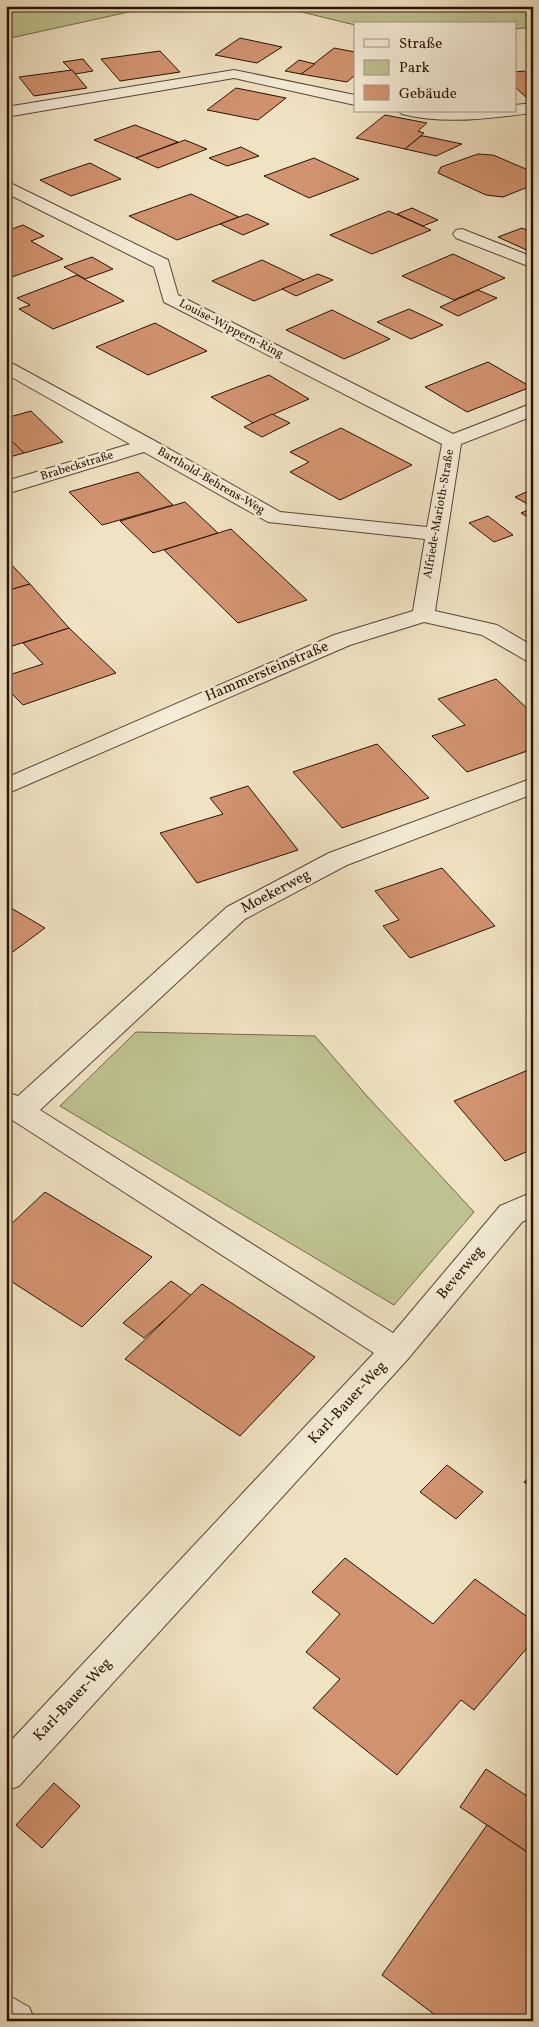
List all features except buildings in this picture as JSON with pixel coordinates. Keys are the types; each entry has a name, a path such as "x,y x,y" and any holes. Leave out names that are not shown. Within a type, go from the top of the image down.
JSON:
{"street":[{"path":"6,112 234,74 354,100"},
{"path":"516,110 533,108"},
{"path":"412,112 435,117 464,117 501,112"},
{"name":"Louise-Wippern-Ring","path":"6,186 162,264 170,298 452,440"},
{"path":"462,234 533,263"},
{"name":"Barthold-Behrens-Weg","path":"6,366 275,518 434,534"},
{"name":"Alfriede-Marioth-Straße","path":"423,614 434,534 452,440 533,409"},
{"name":"Brabeckstraße","path":"6,488 148,445"},
{"path":"423,614 489,630 533,655"},
{"name":"Hammersteinstraße","path":"6,787 342,640 423,614"},
{"name":"Moekerweg","path":"13,1106 236,912 338,859 533,785"},
{"name":"Karl-Bauer-Weg","path":"6,1773 396,1351 13,1106"},
{"name":"Beverweg","path":"396,1351 511,1214 533,1202"},
{"path":"6,2014 15,2021"}],"green space":[{"path":"6,6 156,6 6,39"},
{"path":"277,6 533,6 533,27 516,29 516,22 354,22 354,25"},
{"path":"136,1032 315,1036 367,1096 474,1212 394,1305 60,1106"}]}
